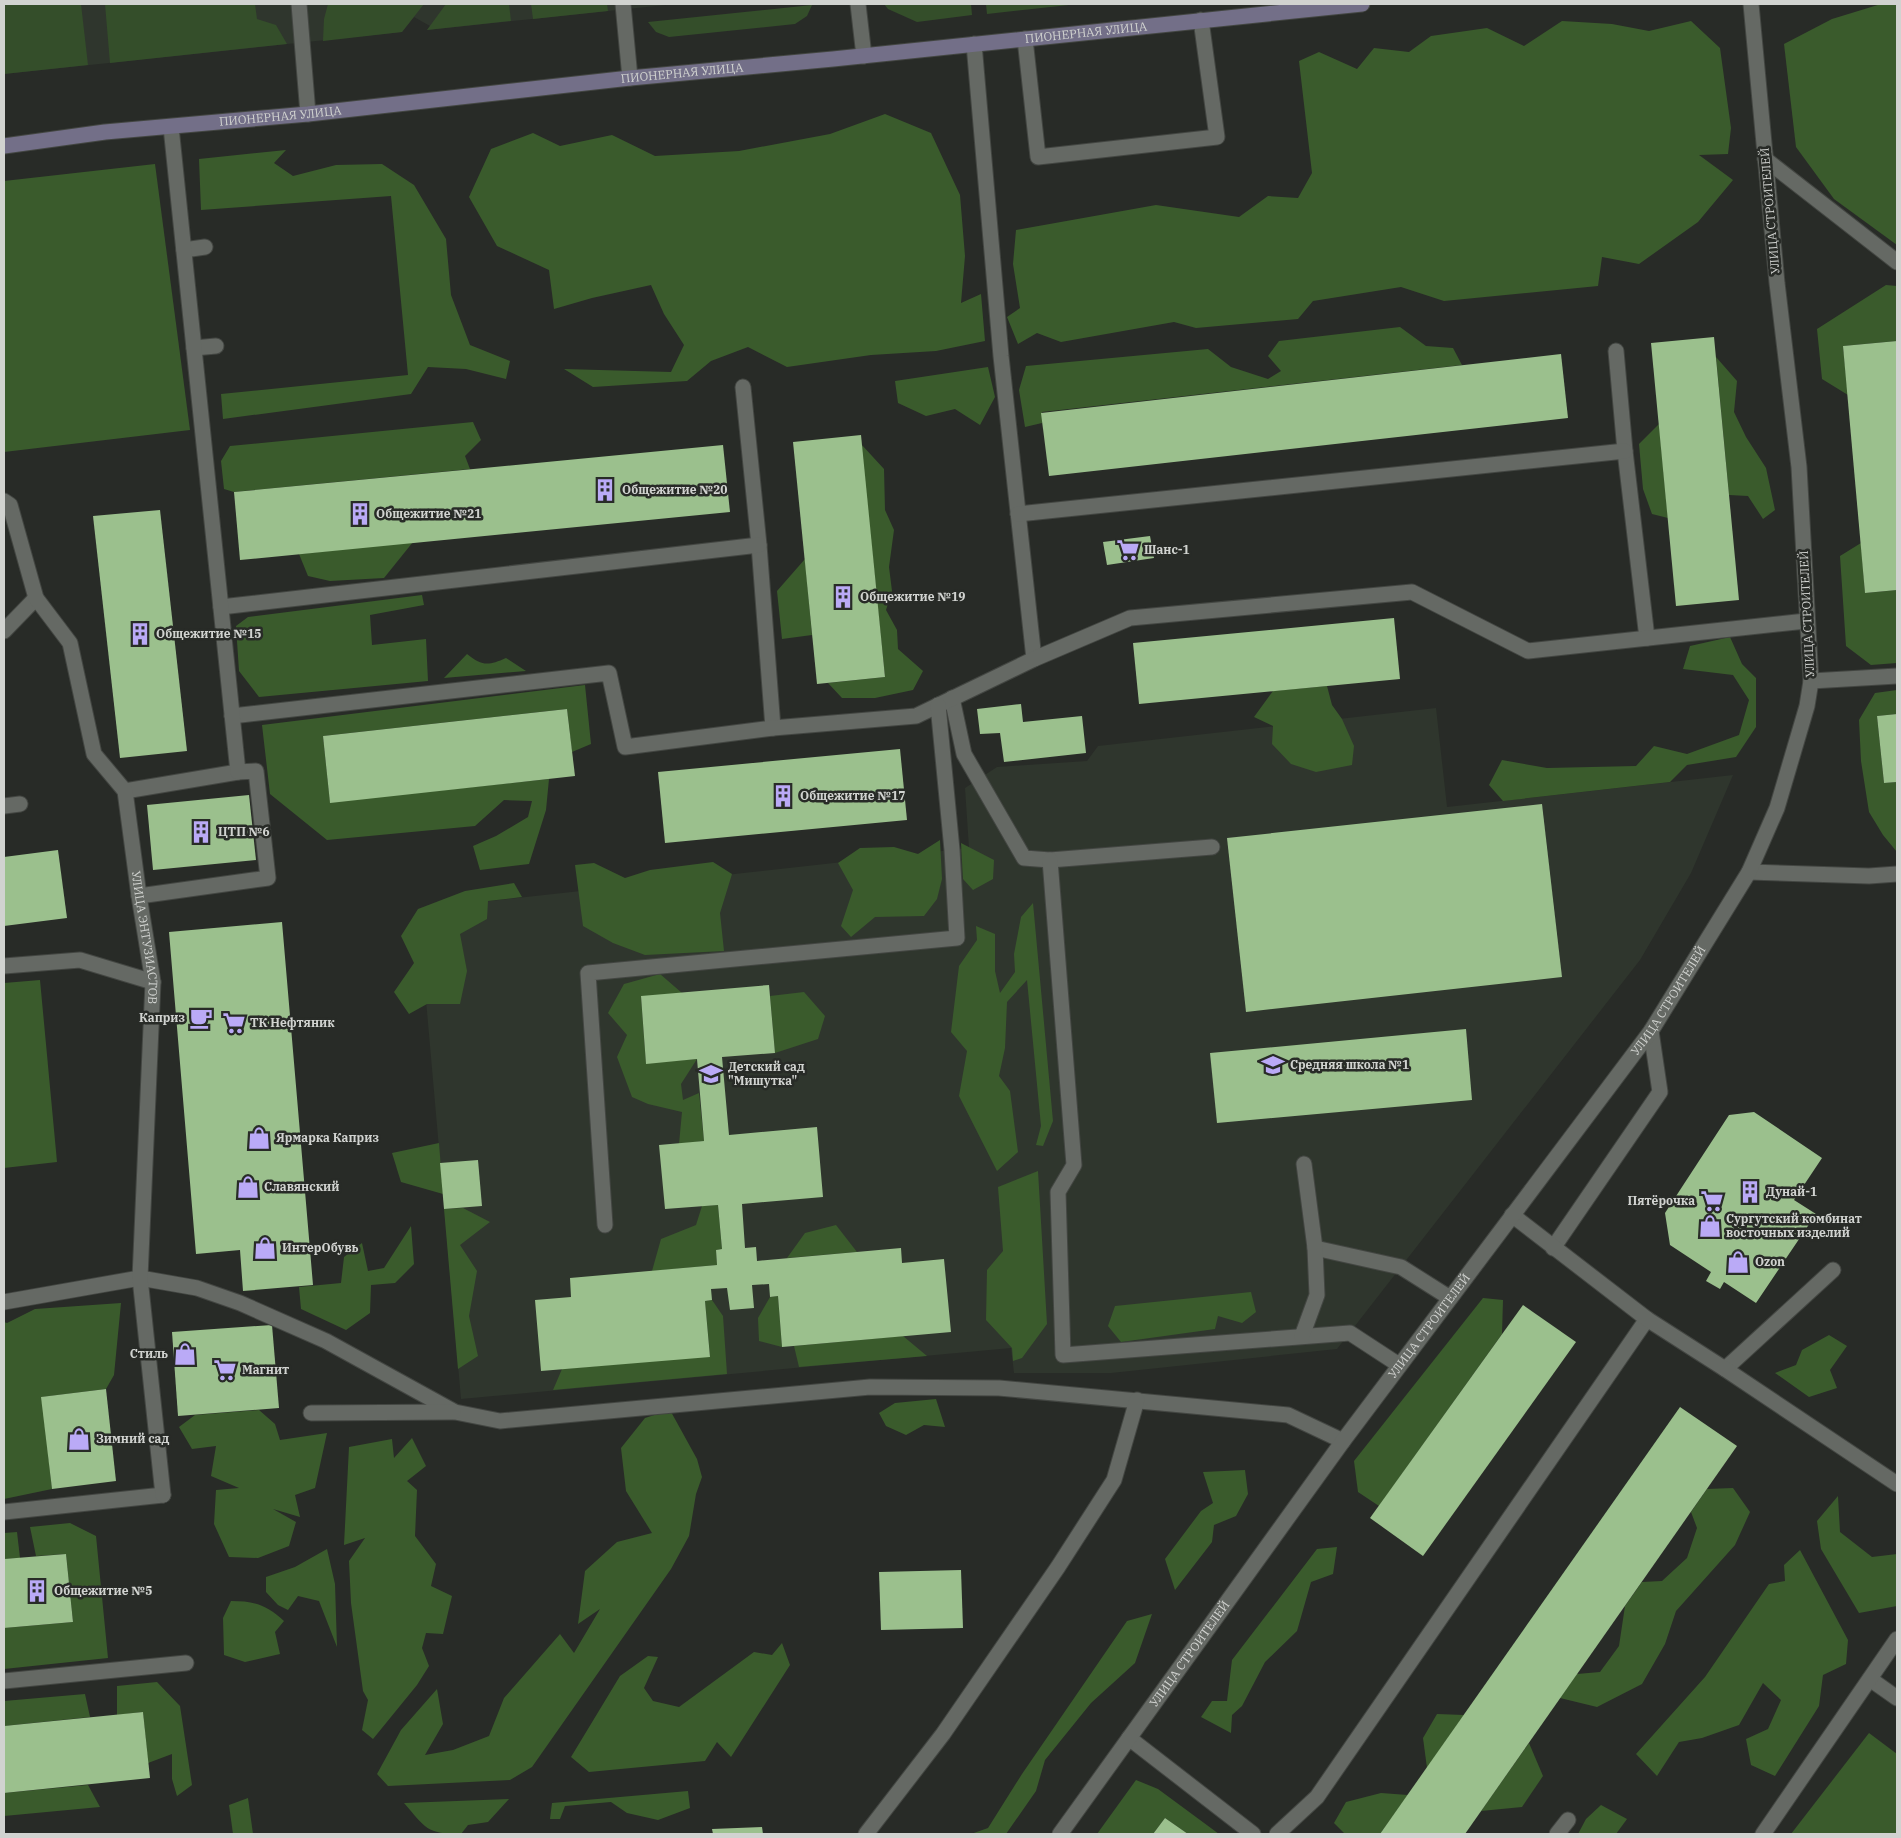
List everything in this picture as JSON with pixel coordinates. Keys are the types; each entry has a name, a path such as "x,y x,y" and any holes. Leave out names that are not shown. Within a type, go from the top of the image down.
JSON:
{"main road":[{"name":"ПИОНЕРНАЯ УЛИЦА","path":"4,146 105,132 171,128 308,114 630,78 864,56 1201,20 1276,8 1362,4"}],"street":[{"path":"299,4 308,114"},
{"path":"622,4 630,78"},
{"path":"858,4 864,56"},
{"name":"УЛИЦА СТРОИТЕЛЕЙ","path":"1060,1834 1343,1441 1651,1031 1749,872 1778,808 1807,706 1811,681 1806,621 1799,466 1777,283 1751,4"},
{"path":"1025,39 1038,157 1216,137 1201,20"},
{"path":"974,44 1001,356 1034,659"},
{"path":"171,128 238,772"},
{"path":"1765,159 1897,262"},
{"path":"184,250 205,248"},
{"path":"194,348 216,346"},
{"path":"1616,351 1625,450 1647,638"},
{"path":"743,387 773,728"},
{"path":"1018,514 1625,450"},
{"path":"4,501 10,505 36,598 70,643 94,754 125,791 238,772 256,771 268,878 139,896"},
{"path":"221,607 758,545"},
{"path":"232,716 609,672 625,747 773,728 916,716 1034,659 1130,618 1412,592 1528,652 1806,621"},
{"path":"4,632 36,598"},
{"path":"1811,681 1897,676"},
{"path":"952,698 964,754 1024,858 1050,860 1212,847"},
{"path":"606,1225 588,973 957,938 952,850 938,705"},
{"name":"УЛИЦА ЭНТУЗИАСТОВ","path":"4,1512 163,1495 140,1278 153,982 125,791"},
{"path":"4,806 20,804"},
{"path":"1050,860 1074,1165 1058,1192 1063,1355 1350,1333 1399,1365"},
{"path":"1749,872 1868,876 1897,874"},
{"path":"4,966 80,960 153,982"},
{"path":"1553,1248 1660,1092 1651,1031"},
{"path":"1302,1336 1317,1295 1314,1248 1304,1164"},
{"path":"1512,1215 1647,1319 1897,1484"},
{"path":"1314,1248 1401,1267 1450,1298"},
{"path":"1725,1369 1833,1270"},
{"path":"4,1302 140,1278 197,1288 240,1303 326,1341 455,1412"},
{"path":"1278,1834 1316,1797 1647,1319"},
{"path":"311,1413 455,1412 500,1421 870,1387 999,1388 1288,1415 1343,1441"},
{"path":"866,1834 942,1734 1058,1567 1114,1480 1137,1400"},
{"path":"1763,1834 1897,1639"},
{"path":"4,1681 186,1663"},
{"path":"1870,1679 1897,1698"},
{"path":"1129,1738 1253,1834"},
{"path":"1557,1834 1568,1820"}],"shaded area":[{"path":"4,4 675,4 427,30 430,26 414,17 402,32 4,74"},
{"path":"1436,708 1447,807 1733,775 1691,873 1640,960 1337,1349 1111,1373 1014,1373 1011,1348 461,1399 418,909 969,848 965,788 997,767 1087,761 1098,746"}],"green space":[{"path":"4,4 81,4 88,65 4,74"},
{"path":"105,4 255,4 257,19 276,25 287,44 110,63"},
{"path":"328,4 424,4 402,32 323,41 324,19"},
{"path":"446,4 509,4 511,21 427,30"},
{"path":"531,4 607,4 608,11 533,19"},
{"path":"884,4 971,4 972,15 917,22 888,9"},
{"path":"986,4 1078,4 987,14"},
{"path":"1881,4 1897,4 1897,245 1834,199 1796,147 1784,44 1832,19"},
{"path":"812,5 807,16 795,24 669,37 656,32 648,22"},
{"path":"1562,21 1612,24 1649,31 1691,21 1720,48 1731,128 1728,154 1699,155 1733,180 1698,222 1639,264 1602,257 1598,286 1444,301 1401,287 1313,301 1298,319 1196,328 1174,322 1061,342 1037,333 1018,344 1007,317 1020,308 1013,264 1016,230 1156,205 1239,217 1268,196 1298,198 1312,173 1299,61 1319,52 1357,69 1374,48 1409,52 1431,36 1487,28 1524,46"},
{"path":"885,114 931,133 960,195 965,256 961,303 981,294 985,341 936,351 871,355 787,367 748,347 711,361 687,381 593,387 564,369 671,372 684,345 664,314 651,285 592,298 554,309 549,270 497,246 469,197 491,149 533,133 560,146 612,135 655,156 739,151 830,134"},
{"path":"286,150 274,163 293,176 336,165 382,164 414,185 446,239 451,295 470,345 510,361 506,379 466,369 428,367 411,394 223,419 221,394 408,375 391,196 201,210 199,159"},
{"path":"155,164 190,430 4,452 4,181"},
{"path":"1886,285 1897,286 1897,341 1843,346 1848,395 1822,379 1817,329"},
{"path":"1400,327 1426,346 1453,348 1462,365 1042,412 1042,423 1025,427 1019,390 1026,366 1208,349 1231,367 1268,379 1281,371 1268,356 1279,341"},
{"path":"1716,357 1737,381 1734,412 1746,437 1766,468 1775,510 1763,519 1748,496 1729,495"},
{"path":"988,367 995,397 980,425 955,409 926,416 898,403 895,381"},
{"path":"473,422 481,440 465,456 470,469 234,492 224,489 221,461 230,446"},
{"path":"1659,424 1668,518 1652,514 1643,489 1639,444"},
{"path":"861,444 884,469 885,510 894,530 889,567 892,591 886,610 897,630 898,649 923,671 913,690 875,698 842,698 828,683 885,677"},
{"path":"413,542 384,578 330,581 308,576 299,554"},
{"path":"1861,543 1865,593 1897,590 1897,663 1871,665 1846,646 1840,556"},
{"path":"805,559 812,635 782,639 777,591"},
{"path":"422,595 424,605 370,615 372,645 426,639 428,681 259,697 239,671 236,626 248,617"},
{"path":"1730,637 1742,664 1756,678 1756,727 1736,757 1687,765 1670,782 1503,801 1489,785 1502,760 1547,768 1636,766 1654,746 1687,754 1739,735 1749,700 1733,675 1683,669 1690,646"},
{"path":"467,654 485,664 506,658 526,671 444,678"},
{"path":"585,685 591,744 572,752 567,709 323,736 330,802 549,779 546,810 529,864 480,870 473,846 496,836 528,817 532,801 504,800 475,826 327,840 270,794 262,725"},
{"path":"1327,686 1332,705 1342,719 1354,746 1352,765 1316,772 1291,764 1272,744 1273,726 1254,717 1273,691"},
{"path":"1897,690 1897,714 1877,716 1884,783 1897,782 1897,852 1883,835 1869,812 1861,761 1859,720 1875,693"},
{"path":"940,840 942,879 937,899 924,916 875,917 851,937 841,926 853,890 838,863 860,848 894,847 918,854"},
{"path":"961,843 994,860 993,879 973,890 963,879"},
{"path":"713,862 732,874 720,913 724,951 645,955 613,943 583,926 575,865 594,863 625,878 650,870"},
{"path":"514,883 522,897 488,901 487,919 460,934 467,971 460,1004 427,1004 409,1014 394,992 414,963 401,936 418,909 465,891"},
{"path":"1033,903 1053,1121 1043,1146 1036,1145 1041,1126 1027,980 1007,1002 1005,1048 999,1076 1010,1091 1018,1152 997,1171 959,1096 967,1051 951,1032 959,966 977,940 976,926 995,934 995,971 1000,993 1015,972 1014,954 1021,917"},
{"path":"660,974 682,993 641,997 646,1063 697,1059 681,1084 683,1100 699,1093 704,1141 679,1144 682,1112 648,1104 632,1097 617,1057 627,1035 608,1013 624,984"},
{"path":"40,980 57,1162 4,1168 4,983"},
{"path":"804,992 825,1016 818,1039 775,1053 770,996"},
{"path":"439,1143 443,1194 401,1182 392,1153"},
{"path":"1038,1171 1047,1324 1022,1358 1013,1361 1012,1348 986,1320 987,1270 1003,1251 998,1187"},
{"path":"718,1205 722,1249 716,1250 717,1265 652,1271 661,1239 696,1225 702,1206"},
{"path":"463,1208 490,1222 460,1245 477,1271 469,1316 478,1356 458,1369 444,1209"},
{"path":"836,1225 857,1252 787,1258 805,1233"},
{"path":"411,1226 414,1264 395,1283 371,1285 370,1313 346,1330 301,1309 299,1287 341,1283 344,1257 362,1243 368,1271 384,1268"},
{"path":"1251,1292 1256,1312 1242,1323 1218,1316 1215,1329 1121,1342 1108,1326 1115,1306"},
{"path":"778,1296 782,1347 759,1341 758,1318 770,1297"},
{"path":"1483,1298 1503,1300 1502,1334 1379,1506 1358,1492 1354,1461"},
{"path":"712,1300 723,1316 727,1374 553,1390 562,1369 710,1356 705,1301"},
{"path":"121,1303 114,1375 106,1389 42,1397 52,1489 4,1499 4,1322 7,1323 35,1309"},
{"path":"1829,1335 1847,1346 1830,1370 1837,1388 1809,1397 1775,1373 1796,1365 1802,1350"},
{"path":"903,1336 927,1356 799,1367 794,1346"},
{"path":"936,1399 945,1427 924,1425 906,1435 886,1426 879,1413 895,1403"},
{"path":"259,1410 275,1424 280,1440 327,1433 315,1488 295,1495 300,1517 273,1509 296,1522 289,1546 258,1558 229,1557 214,1524 216,1490 239,1488 211,1476 216,1446 192,1449 179,1427 195,1415"},
{"path":"670,1410 697,1459 702,1477 696,1494 689,1536 671,1569 532,1767 510,1780 388,1786 377,1774 401,1730 437,1689 443,1724 425,1755 453,1750 489,1736 504,1698 560,1634 574,1653 600,1609 578,1624 585,1571 617,1542 652,1533 626,1491 621,1448 645,1418"},
{"path":"412,1438 426,1466 407,1481 417,1490 415,1536 436,1564 431,1586 452,1596 443,1634 426,1633 422,1648 429,1666 417,1685 373,1739 362,1730 368,1700 363,1691 351,1603 349,1561 365,1538 344,1545 349,1447 392,1439 394,1458"},
{"path":"1245,1470 1248,1494 1236,1516 1214,1525 1212,1542 1175,1590 1165,1559 1201,1511 1213,1503 1203,1472"},
{"path":"1733,1488 1750,1512 1735,1545 1676,1611 1665,1644 1642,1684 1597,1707 1560,1698 1577,1674 1600,1672 1619,1646 1625,1606 1642,1582 1662,1581 1687,1558 1697,1528 1691,1512 1707,1489"},
{"path":"1838,1496 1840,1532 1872,1557 1897,1554 1897,1606 1859,1613 1821,1549 1817,1521"},
{"path":"70,1523 96,1536 108,1658 4,1669 4,1628 73,1622 66,1554 36,1556 30,1527"},
{"path":"17,1532 20,1558 4,1559 4,1533"},
{"path":"1337,1547 1333,1574 1311,1582 1297,1631 1265,1662 1242,1706 1232,1715 1231,1733 1201,1717 1212,1701 1227,1701 1232,1660 1317,1549"},
{"path":"327,1549 335,1584 337,1647 319,1601 298,1596 288,1610 278,1605 266,1592 266,1577 295,1567"},
{"path":"1800,1550 1848,1640 1846,1664 1823,1675 1819,1706 1775,1776 1751,1765 1746,1739 1768,1729 1781,1700 1763,1683 1739,1725 1702,1738 1679,1742 1657,1776 1636,1754 1705,1677 1769,1584 1785,1581 1784,1565"},
{"path":"231,1601 260,1605 272,1611 284,1621 275,1632 280,1654 245,1662 224,1655 223,1618"},
{"path":"1152,1614 1135,1663 1091,1703 1045,1760 1036,1791 1006,1834 971,1834 988,1828 1022,1774 1127,1621"},
{"path":"782,1643 790,1665 731,1757 717,1742 705,1761 589,1772 571,1757 620,1676 648,1656 658,1657 644,1688 653,1701 679,1707 754,1652 772,1655"},
{"path":"157,1682 180,1706 192,1785 177,1796 172,1779 172,1754 148,1763 143,1712 117,1715 117,1686"},
{"path":"85,1694 90,1717 4,1726 4,1701"},
{"path":"1437,1714 1464,1715 1427,1768 1423,1738"},
{"path":"1869,1733 1897,1754 1897,1834 1791,1834"},
{"path":"1529,1743 1543,1776 1522,1807 1481,1811"},
{"path":"1136,1780 1158,1789 1219,1834 1188,1834 1165,1818 1153,1834 1097,1834"},
{"path":"88,1785 100,1807 4,1816 4,1793"},
{"path":"688,1791 690,1808 658,1820 627,1813 611,1802 565,1806 560,1819 550,1819 552,1803"},
{"path":"1381,1793 1408,1795 1380,1834 1345,1834 1334,1823 1346,1802"},
{"path":"248,1798 253,1834 233,1834 229,1805"},
{"path":"509,1799 488,1822 468,1825 461,1834 433,1831 422,1824 404,1803"},
{"path":"1601,1805 1627,1819 1616,1834 1578,1834 1586,1819"}],"building":[{"path":"1714,337 1739,600 1676,606 1651,343"},
{"path":"1897,341 1897,590 1865,593 1843,346"},
{"path":"1561,354 1568,418 1049,476 1041,413"},
{"name":"Общежитие №19","path":"861,435 885,677 817,684 793,442"},
{"path":"723,445 730,512 240,560 234,492"},
{"name":"Общежитие №15","path":"160,510 187,751 120,758 93,516"},
{"name":"Шанс-1","path":"1150,536 1154,558 1107,565 1103,542"},
{"path":"1394,618 1400,679 1139,704 1133,643"},
{"path":"1021,704 1023,722 1082,716 1086,753 1004,762 1000,733 980,734 977,709"},
{"path":"567,709 575,776 330,803 323,736"},
{"path":"1897,714 1897,782 1884,783 1877,716"},
{"name":"Общежитие №17","path":"900,749 907,820 665,843 658,772"},
{"name":"ЦТП №6","path":"249,795 256,860 153,870 147,805"},
{"path":"1542,804 1562,977 1246,1012 1227,838"},
{"path":"58,850 67,918 4,926 4,857"},
{"path":"282,922 313,1285 243,1291 240,1250 196,1254 169,932"},
{"path":"769,985 775,1053 722,1057 729,1135 817,1127 823,1197 742,1204 745,1248 756,1247 757,1261 901,1248 902,1263 944,1259 951,1332 782,1347 778,1296 770,1297 769,1284 752,1285 754,1308 730,1310 727,1288 711,1289 712,1300 705,1301 710,1357 541,1371 535,1300 571,1297 570,1278 717,1265 716,1250 722,1249 718,1205 665,1209 659,1145 704,1141 697,1059 646,1064 641,996"},
{"path":"1466,1029 1472,1100 1217,1123 1210,1053"},
{"name":"Дунай-1","path":"1754,1112 1822,1158 1794,1200 1816,1214 1756,1303 1724,1282 1720,1289 1706,1281 1711,1272 1670,1245 1665,1213 1729,1115"},
{"path":"478,1160 482,1206 444,1209 440,1163"},
{"path":"1523,1305 1576,1342 1423,1556 1370,1518"},
{"name":"Магнит","path":"272,1325 279,1408 178,1416 172,1332"},
{"name":"Зимний сад","path":"106,1389 116,1481 52,1489 41,1397"},
{"path":"1680,1407 1737,1446 1465,1834 1380,1834"},
{"name":"Общежитие №5","path":"66,1554 73,1622 4,1628 4,1559"},
{"path":"961,1570 963,1628 881,1630 879,1572"},
{"path":"143,1712 150,1778 4,1793 4,1726"},
{"path":"1165,1818 1188,1834 1153,1834"},
{"path":"762,1827 763,1834 713,1834 712,1829"}],"place":[{"name":"Общежитие №20","path":"605,490"},
{"name":"Общежитие №21","path":"360,514"},
{"name":"Шанс-1","path":"1128,550"},
{"name":"Общежитие №19","path":"843,597"},
{"name":"Общежитие №15","path":"140,634"},
{"name":"Общежитие №17","path":"783,796"},
{"name":"ЦТП №6","path":"201,832"},
{"name":"Каприз","path":"201,1018"},
{"name":"ТК Нефтяник","path":"234,1023"},
{"name":"Средняя школа №1","path":"1273,1065"},
{"name":"Детский сад \"Мишутка\"","path":"711,1074"},
{"name":"Ярмарка Каприз","path":"259,1138"},
{"name":"Славянский","path":"248,1187"},
{"name":"Дунай-1","path":"1750,1192"},
{"name":"Пятёрочка","path":"1712,1201"},
{"name":"Сургутский комбинат восточных изделий","path":"1710,1226"},
{"name":"ИнтерОбувь","path":"265,1248"},
{"name":"Ozon","path":"1738,1262"},
{"name":"Стиль","path":"185,1354"},
{"name":"Магнит","path":"225,1370"},
{"name":"Зимний сад","path":"79,1439"},
{"name":"Общежитие №5","path":"37,1591"}]}
